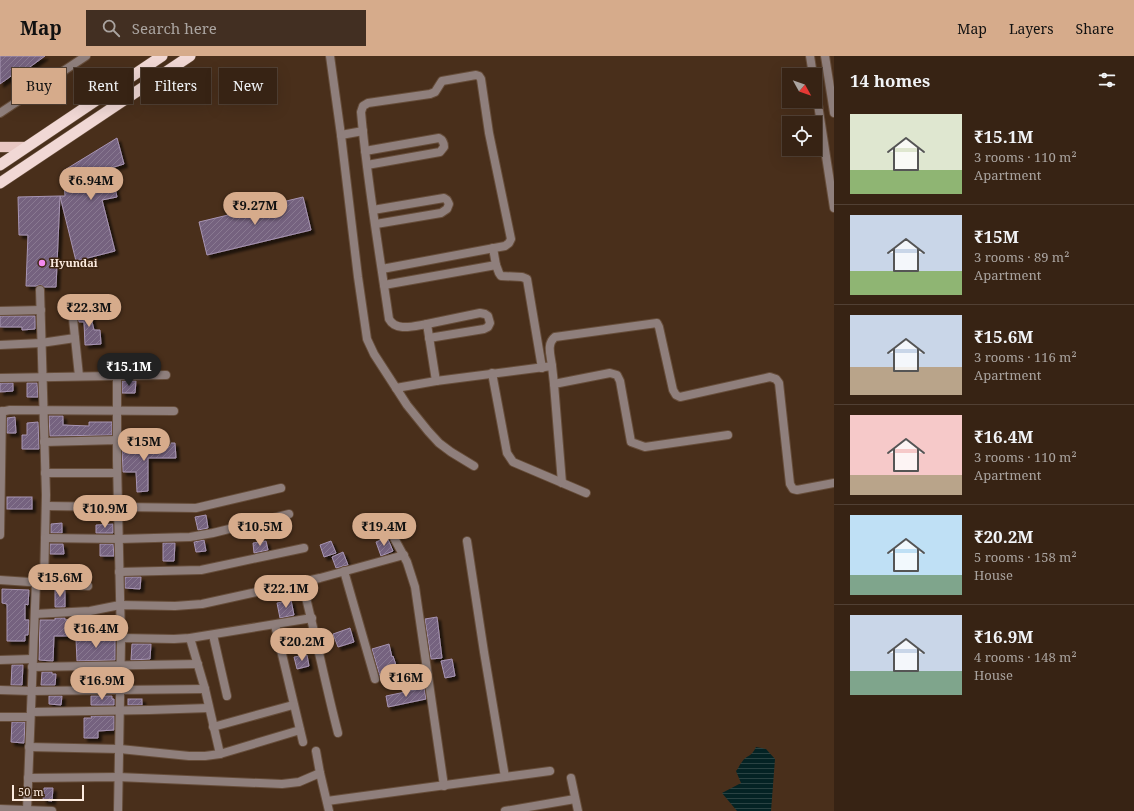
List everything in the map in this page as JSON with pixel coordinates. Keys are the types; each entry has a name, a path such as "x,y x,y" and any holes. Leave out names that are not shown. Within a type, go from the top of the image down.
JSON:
{"highway":[{"path":"0,165 162,56"},
{"path":"0,183 190,56"}],"main road":[{"path":"0,147 26,147"}],"street":[{"path":"0,113 86,56"},
{"path":"330,56 367,339 374,354 407,405 439,443 474,466"},
{"path":"810,56 812,68"},
{"path":"825,56 834,113"},
{"path":"822,72 828,71"},
{"path":"382,269 505,246 509,243 510,239 489,133 481,79 479,76 476,75 442,81 436,90 430,94 368,103 363,106 361,112 373,210 389,319 392,324 398,327 427,324 480,313 488,316 490,323 488,327 484,329 429,338"},
{"path":"819,108 834,208"},
{"path":"341,135 363,131"},
{"path":"366,151 439,138 444,144 444,147 440,152 367,165"},
{"path":"373,210 444,198 449,204 447,209 441,212 376,224"},
{"path":"493,248 496,265 501,276 522,276 527,279 542,368"},
{"path":"384,285 496,265"},
{"path":"27,810 35,614 45,538 46,506 40,290"},
{"path":"72,309 79,376"},
{"path":"0,311 40,310"},
{"path":"562,483 554,384 549,345 551,340 556,337 657,323 673,390 676,395 680,397 770,378 776,379 779,383 790,484 797,490 834,483"},
{"path":"427,324 436,381"},
{"path":"0,345 41,343 75,338"},
{"path":"396,388 492,373 552,366"},
{"path":"492,373 507,453 513,462 586,493"},
{"path":"554,384 610,373 617,375 620,381 631,442 640,446 645,447 728,434"},
{"path":"0,378 166,375"},
{"path":"117,376 117,473 121,638 118,811"},
{"path":"0,535 1,411 174,410"},
{"path":"44,442 117,440 166,442"},
{"path":"45,473 117,473"},
{"path":"46,506 196,508 281,488"},
{"path":"45,538 119,539 190,537 289,514"},
{"path":"387,525 404,555 415,587 444,786"},
{"path":"467,541 505,777"},
{"path":"119,572 201,570 304,548"},
{"path":"35,614 90,611 120,605 191,605 302,582 404,555"},
{"path":"344,571 375,679"},
{"path":"0,580 88,586"},
{"path":"302,582 312,618 338,733"},
{"path":"121,638 190,638 312,618"},
{"path":"275,624 303,742"},
{"path":"213,635 226,696"},
{"path":"190,638 205,689 220,754"},
{"path":"0,660 32,663 121,666 198,664"},
{"path":"0,690 205,689"},
{"path":"213,727 293,705"},
{"path":"0,717 30,714 120,710 209,708"},
{"path":"29,747 120,749 205,756 220,754 300,730"},
{"path":"316,751 329,811"},
{"path":"327,801 550,771"},
{"path":"28,778 118,777 282,784 299,782 320,773"},
{"path":"571,778 578,811"},
{"path":"505,811 575,799"},
{"path":"0,809 52,811"}],"water":[{"path":"756,747 766,749 775,759 771,811 737,811 722,793 741,783 736,771"}],"building":[{"path":"0,56 45,56 28,68 12,68 12,75 0,84"},
{"path":"117,138 124,164 111,168 117,197 102,200 115,251 76,261 60,196 65,196 63,171"},
{"path":"60,196 56,287 44,287 40,285 26,286 28,235 19,235 18,197"},
{"path":"303,197 311,230 207,255 199,222"},
{"path":"83,301 87,301 94,330 100,330 101,344 85,345 84,322 79,322 78,317 84,314"},
{"path":"0,316 35,316 35,329 22,330 22,327 0,327"},
{"path":"122,381 136,381 135,393 122,393"},
{"path":"0,383 13,383 13,391 0,392"},
{"path":"27,383 37,383 38,397 27,397"},
{"path":"49,416 63,416 63,425 89,426 89,422 112,422 112,435 50,436"},
{"path":"15,417 16,433 7,433 7,418"},
{"path":"38,422 39,449 22,449 22,435 27,435 27,423"},
{"path":"171,443 175,443 176,458 148,458 148,491 137,492 136,472 123,472 122,446 166,448 169,447"},
{"path":"7,497 32,497 32,509 7,509"},
{"path":"206,515 208,528 198,530 195,517"},
{"path":"62,523 62,533 51,533 51,524"},
{"path":"113,524 113,533 96,533 96,525"},
{"path":"387,537 393,551 381,556 376,542"},
{"path":"204,540 206,551 196,552 194,542"},
{"path":"266,541 268,550 254,553 253,543"},
{"path":"331,541 336,553 324,557 320,545"},
{"path":"163,543 175,543 174,561 163,561"},
{"path":"50,544 63,544 64,554 50,554"},
{"path":"100,544 113,544 114,556 100,556"},
{"path":"343,552 348,565 336,568 332,557"},
{"path":"125,577 141,577 140,589 125,588"},
{"path":"2,589 29,590 28,605 25,604 25,620 29,620 28,635 25,635 25,641 7,641 7,604 2,603"},
{"path":"55,589 65,590 65,607 55,607"},
{"path":"291,600 294,615 280,618 277,603"},
{"path":"437,617 442,658 431,659 425,619"},
{"path":"55,618 65,618 65,620 72,619 73,636 54,636 53,661 39,660 40,620 55,620"},
{"path":"350,628 354,642 338,647 333,634"},
{"path":"115,638 115,660 77,661 76,639"},
{"path":"132,644 151,644 150,659 131,660"},
{"path":"389,644 392,657 393,656 400,677 382,683 372,649"},
{"path":"307,655 309,666 297,669 294,657"},
{"path":"452,659 455,676 445,678 441,661"},
{"path":"12,665 23,665 22,685 11,685"},
{"path":"112,671 112,685 84,685 85,672"},
{"path":"42,672 52,672 52,674 56,674 55,685 41,685"},
{"path":"424,688 426,699 388,707 386,696"},
{"path":"49,696 62,696 61,705 49,704"},
{"path":"91,696 112,696 112,699 114,699 114,705 91,705"},
{"path":"128,699 142,699 142,705 128,705"},
{"path":"91,716 114,716 114,730 98,731 98,738 84,738 84,718 92,718"},
{"path":"12,722 25,722 24,743 11,742"},
{"path":"44,788 53,788 52,801 43,800"}],"place":[{"name":"Hyundai","path":"42,263"}]}
